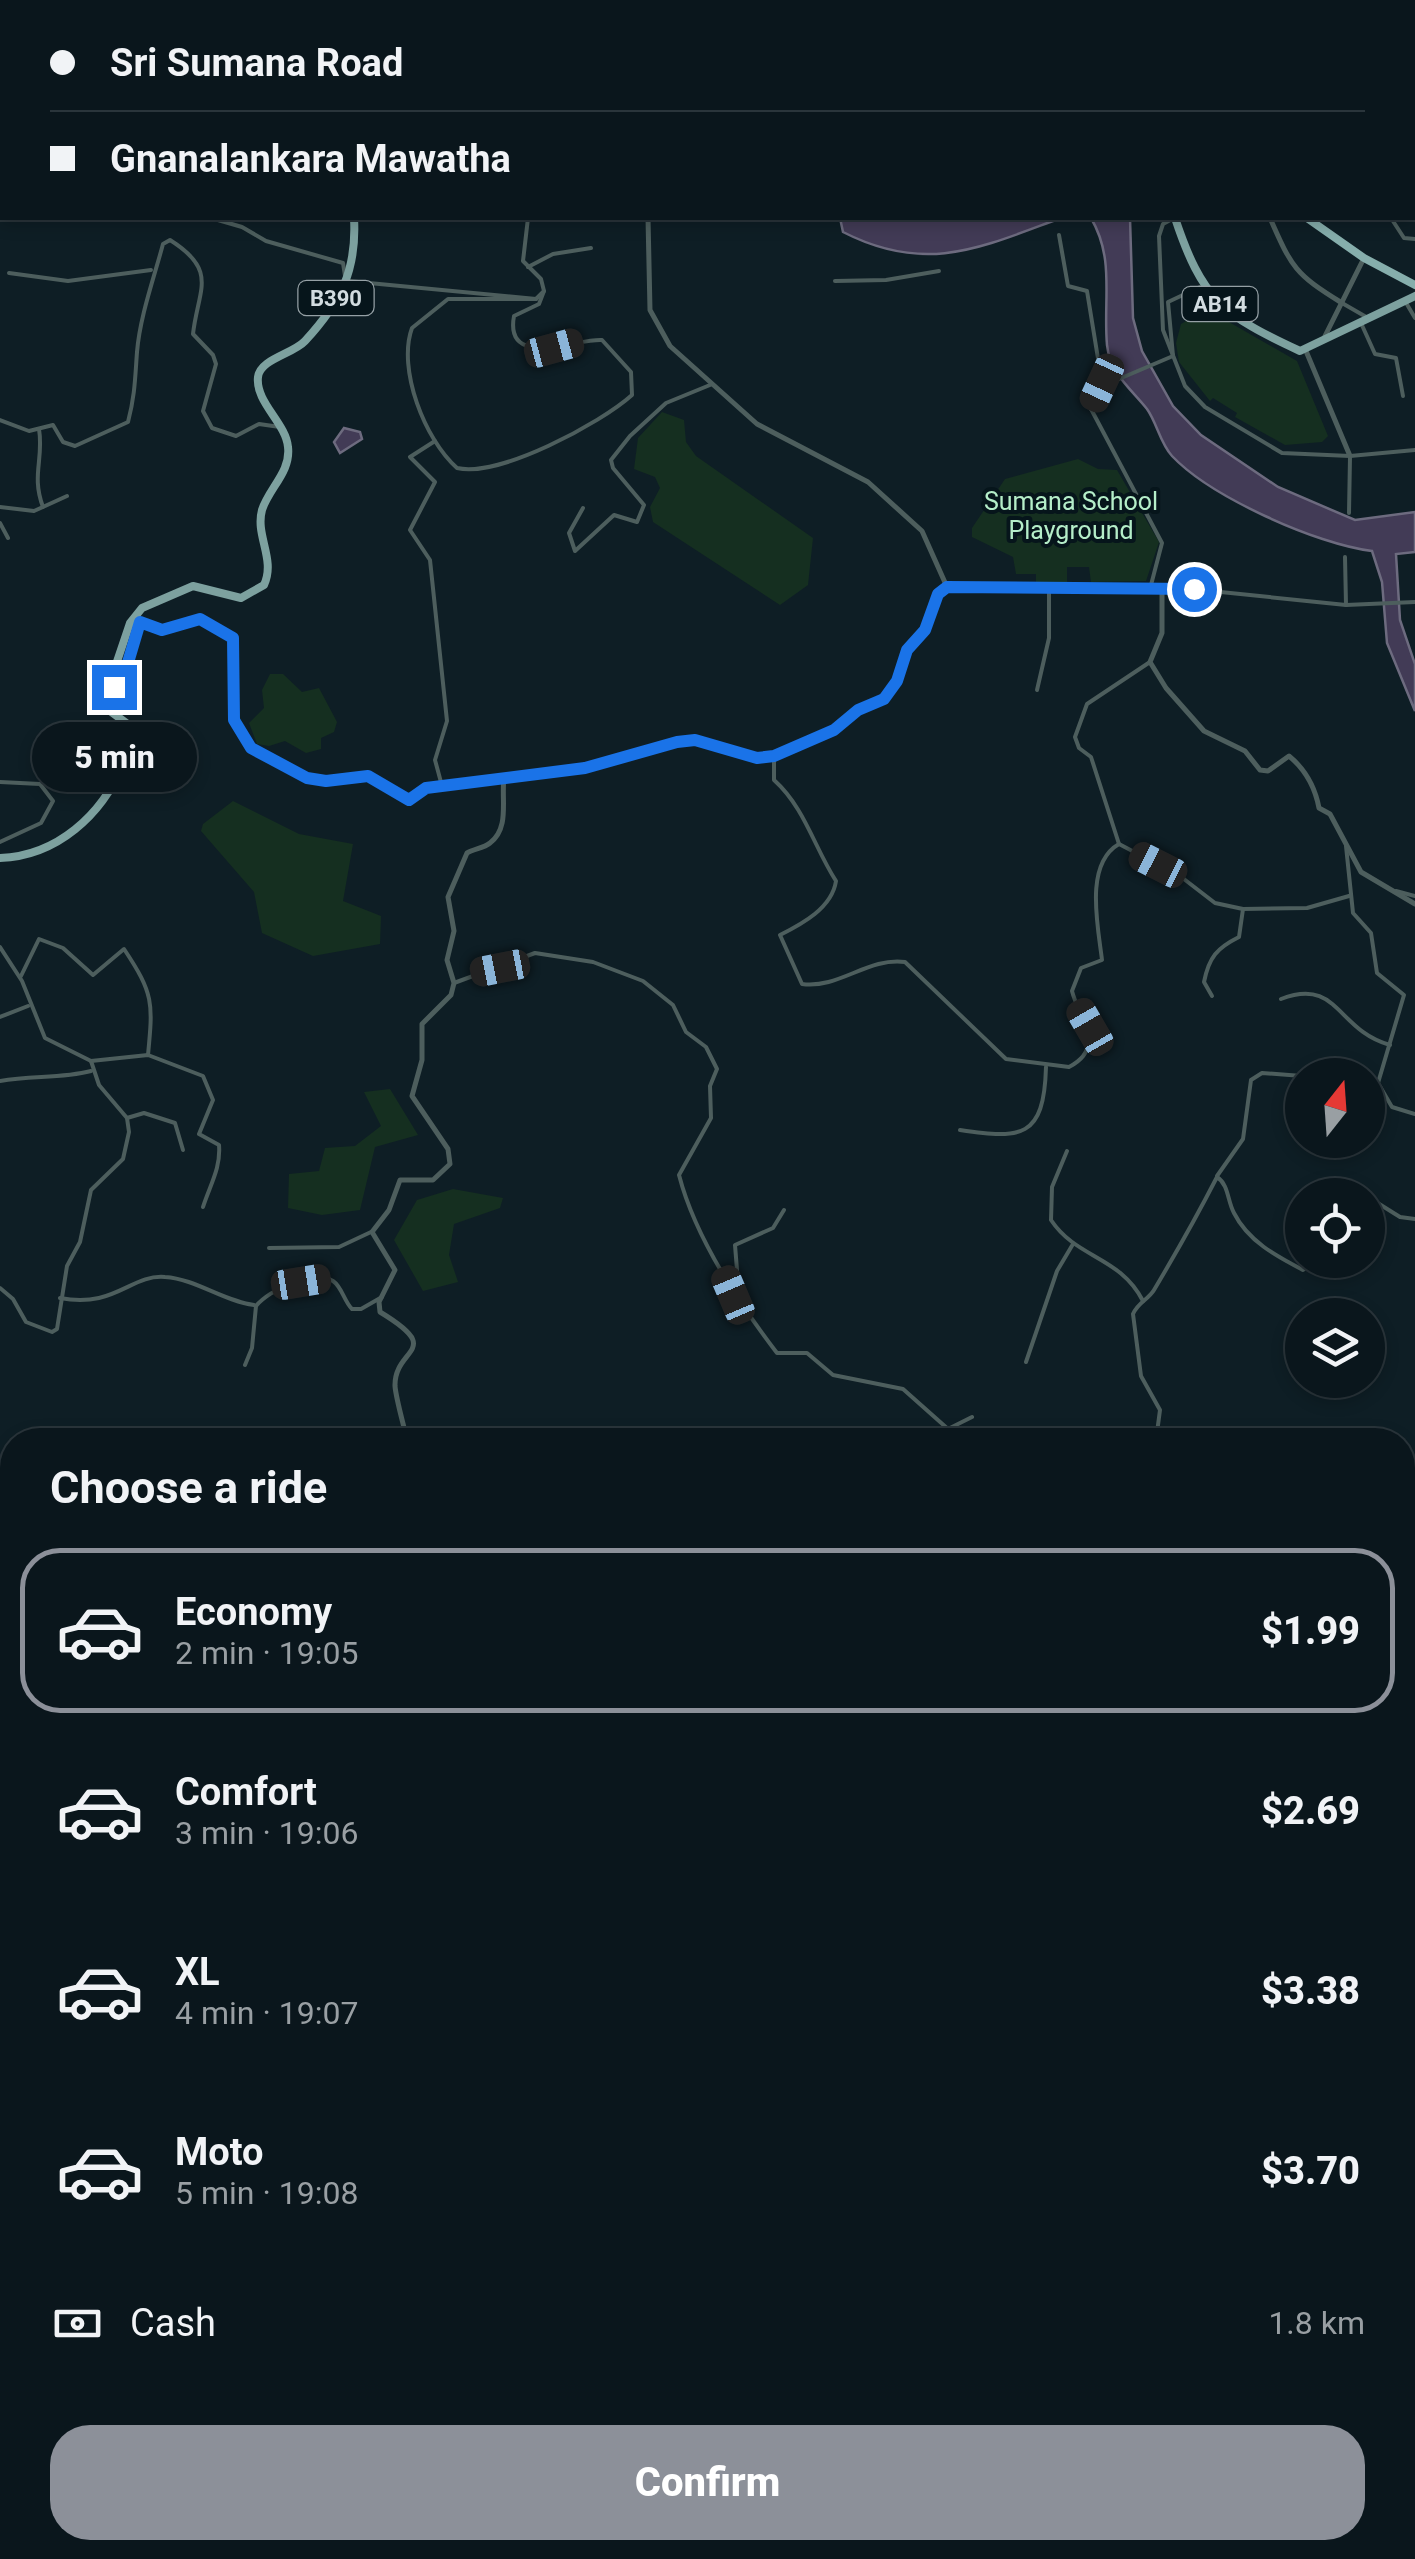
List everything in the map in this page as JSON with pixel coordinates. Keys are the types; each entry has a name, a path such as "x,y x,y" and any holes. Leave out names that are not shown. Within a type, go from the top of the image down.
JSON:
{"highway":[{"path":"1311,220 1364,258 1415,285"}],"main road":[{"name":"B390","path":"108,690 130,624 142,608 186,587 241,598 264,585 268,562 262,511 289,453 259,388 260,371 304,342 349,280 356,252 354,220"},
{"name":"AB14","path":"1175,220 1202,286 1231,314 1306,351"},
{"path":"1306,351 1415,296"},
{"path":"0,858 25,855 62,839 91,816 104,799 134,733 130,722 106,708 108,690"}],"street":[{"path":"218,220 242,227 266,241 341,262 344,278 349,280 388,288 536,300"},
{"path":"528,220 524,260 542,279 544,291 539,304 514,316 512,327 520,341 542,349 602,340 631,372 632,395 542,450 473,470 457,468 434,441 418,400 409,360 412,328 448,299 536,300 544,291"},
{"path":"648,220 650,310 670,346 757,424 868,482 922,531 947,587"},
{"path":"1170,220 1163,224 1159,236 1162,330 1186,386 1205,407 1282,452 1350,456 1415,450"},
{"path":"1271,220 1290,264 1307,283 1365,321 1375,354 1396,358 1403,396"},
{"path":"1391,220 1404,238 1415,240"},
{"path":"1058,235 1068,286 1090,297 1102,383 1090,409"},
{"path":"0,420 29,431 53,425 63,442 75,446 128,422 138,384 137,349 152,270 163,244 170,240 203,272 205,284 193,334 213,354 216,364 203,411 206,420 224,435 236,436 259,424 280,427"},
{"path":"528,267 553,254 591,248"},
{"path":"1322,342 1364,258"},
{"path":"9,273 68,282 152,270"},
{"path":"835,281 886,280 940,271"},
{"path":"1151,586 1162,543 1087,397 1093,390 1173,356 1168,302 1202,286"},
{"path":"1404,301 1415,318"},
{"path":"1306,351 1350,456 1349,513"},
{"path":"584,508 568,533 576,551 614,515 637,522 644,505 612,468 611,460 660,408 712,384"},
{"path":"38,428 42,450 34,480 43,507"},
{"path":"434,441 410,457 434,482 410,530 430,560 447,721 435,760 442,786"},
{"path":"0,507 34,512 67,496"},
{"path":"0,523 8,538"},
{"path":"1345,557 1346,605"},
{"path":"1037,690 1049,638 1049,586"},
{"path":"1162,586 1162,633 1150,662 1087,704 1076,737 1078,748 1091,757 1120,844 1180,876 1215,903 1242,909 1308,908 1349,896"},
{"path":"108,690 124,676 140,622 162,630 200,619 233,638 234,720 251,748 307,778 326,781 368,776 405,799 442,786 602,764 677,742 695,740 757,758 774,756 834,730 858,710 884,699 897,681 907,650 925,630 938,594 947,587 1162,586 1346,605 1415,602"},
{"path":"1150,662 1166,688 1204,732 1245,751 1260,770 1268,771 1289,756 1301,766 1315,790 1318,808 1330,814 1361,872 1415,904"},
{"path":"774,756 774,780 803,815 818,853 836,881 832,895 818,911 780,934 802,984 840,979 874,964 906,962 1006,1059 1069,1067 1088,1046 1090,1027 1072,991 1081,968 1102,960 1096,904 1102,862 1120,844"},
{"path":"269,1248 339,1247 372,1232 386,1215 400,1180 433,1180 450,1164 448,1148 412,1096 422,1060 422,1024 450,995 454,983 447,954 454,931 448,897 467,854 490,844 498,834 504,812 504,778"},
{"path":"0,782 40,784 54,801 41,823 0,842"},
{"path":"1346,846 1353,912 1371,934 1377,973 1404,995 1385,1061"},
{"path":"1396,891 1415,896"},
{"path":"1212,996 1204,982 1208,964 1221,946 1239,937 1242,909"},
{"path":"22,981 31,948 38,938 62,948 75,964 92,974 124,949 147,988 154,1022 148,1055"},
{"path":"0,947 22,981 45,1038 90,1061 148,1055 204,1076 213,1100 199,1134 219,1144 220,1150 218,1170 203,1207"},
{"path":"454,983 534,952 593,962 643,981 673,1004 686,1032 701,1042 717,1069 710,1086 710,1118 679,1175 692,1214 733,1295 777,1352 807,1353 833,1376 903,1389 947,1428"},
{"path":"1281,999 1304,990 1319,992 1356,1029 1390,1046"},
{"path":"0,1018 29,1005"},
{"path":"0,1288 14,1299 26,1322 52,1332 59,1326 60,1298 68,1266 80,1242 91,1190 114,1173 126,1152 128,1118 92,1071 90,1061"},
{"path":"960,1130 1004,1136 1023,1131 1039,1110 1046,1066"},
{"path":"0,1082 92,1071"},
{"path":"1158,1428 1160,1410 1142,1376 1133,1314 1152,1294 1166,1263 1184,1243 1217,1177 1243,1139 1251,1080 1262,1073 1285,1075"},
{"path":"1385,1095 1392,1107 1415,1114"},
{"path":"128,1118 144,1113 174,1123 183,1150"},
{"path":"1067,1150 1052,1187 1051,1220 1073,1244 1124,1272 1143,1301"},
{"path":"1217,1177 1224,1182 1231,1210 1262,1248 1285,1260"},
{"path":"1385,1207 1400,1217 1415,1220"},
{"path":"725,1276 737,1270 735,1245 772,1228 784,1210"},
{"path":"372,1232 395,1270 382,1297 380,1312 404,1324 412,1336 411,1352 394,1385 404,1428"},
{"path":"1026,1362 1057,1271 1073,1244"},
{"path":"60,1298 108,1299 152,1278 166,1277 231,1302 256,1306"},
{"path":"245,1365 252,1348 256,1306 281,1286 321,1279 337,1283 352,1308 361,1309 382,1297"},
{"path":"950,1428 972,1417"}],"green space":[{"path":"1198,314 1222,318 1297,361 1328,436 1322,442 1285,445 1235,417 1237,413 1213,398 1210,401 1179,362 1176,343 1181,324"},
{"path":"662,412 684,420 686,442 696,456 813,538 808,585 780,605 653,522 650,507 660,488 655,477 634,469 638,438"},
{"name":"Sumana School Playground","path":"1078,459 1098,469 1117,470 1159,542 1146,581 1091,582 1089,567 1067,567 1067,582 1036,583 1036,574 1016,574 1013,557 972,537 972,528 1005,479"},
{"path":"270,674 283,674 302,692 319,688 337,722 334,732 321,738 321,749 306,753 285,741 269,746 257,744 249,723 264,708 262,690"},
{"path":"233,801 299,834 353,844 343,901 381,916 380,944 313,956 262,933 254,892 201,831 203,824"},
{"path":"390,1089 418,1135 375,1147 360,1210 322,1215 288,1208 289,1174 319,1171 325,1148 355,1146 381,1126 364,1092"},
{"path":"453,1189 503,1198 500,1208 454,1224 449,1255 458,1282 423,1291 394,1240 417,1200"}],"shaded area":[{"path":"840,220 1055,220 979,247 928,254 873,245 843,232"},
{"path":"1092,220 1130,220 1133,318 1142,351 1173,406 1201,435 1278,487 1355,520 1415,512 1415,552 1396,554 1400,620 1415,664 1415,711 1387,643 1382,582 1372,551 1323,539 1266,516 1189,472 1168,451 1147,409 1122,380 1109,355 1106,264"},
{"path":"344,428 360,432 362,439 340,453 334,442"}],"route":[{"path":"114,687 124,676 140,622 162,630 192,618 200,619 223,628 233,638 234,720 251,748 307,778 326,781 368,776 409,800 426,788 585,768 677,742 695,740 751,757 774,756 834,730 858,710 884,699 894,688 907,650 925,630 943,588 1194,589"}]}
